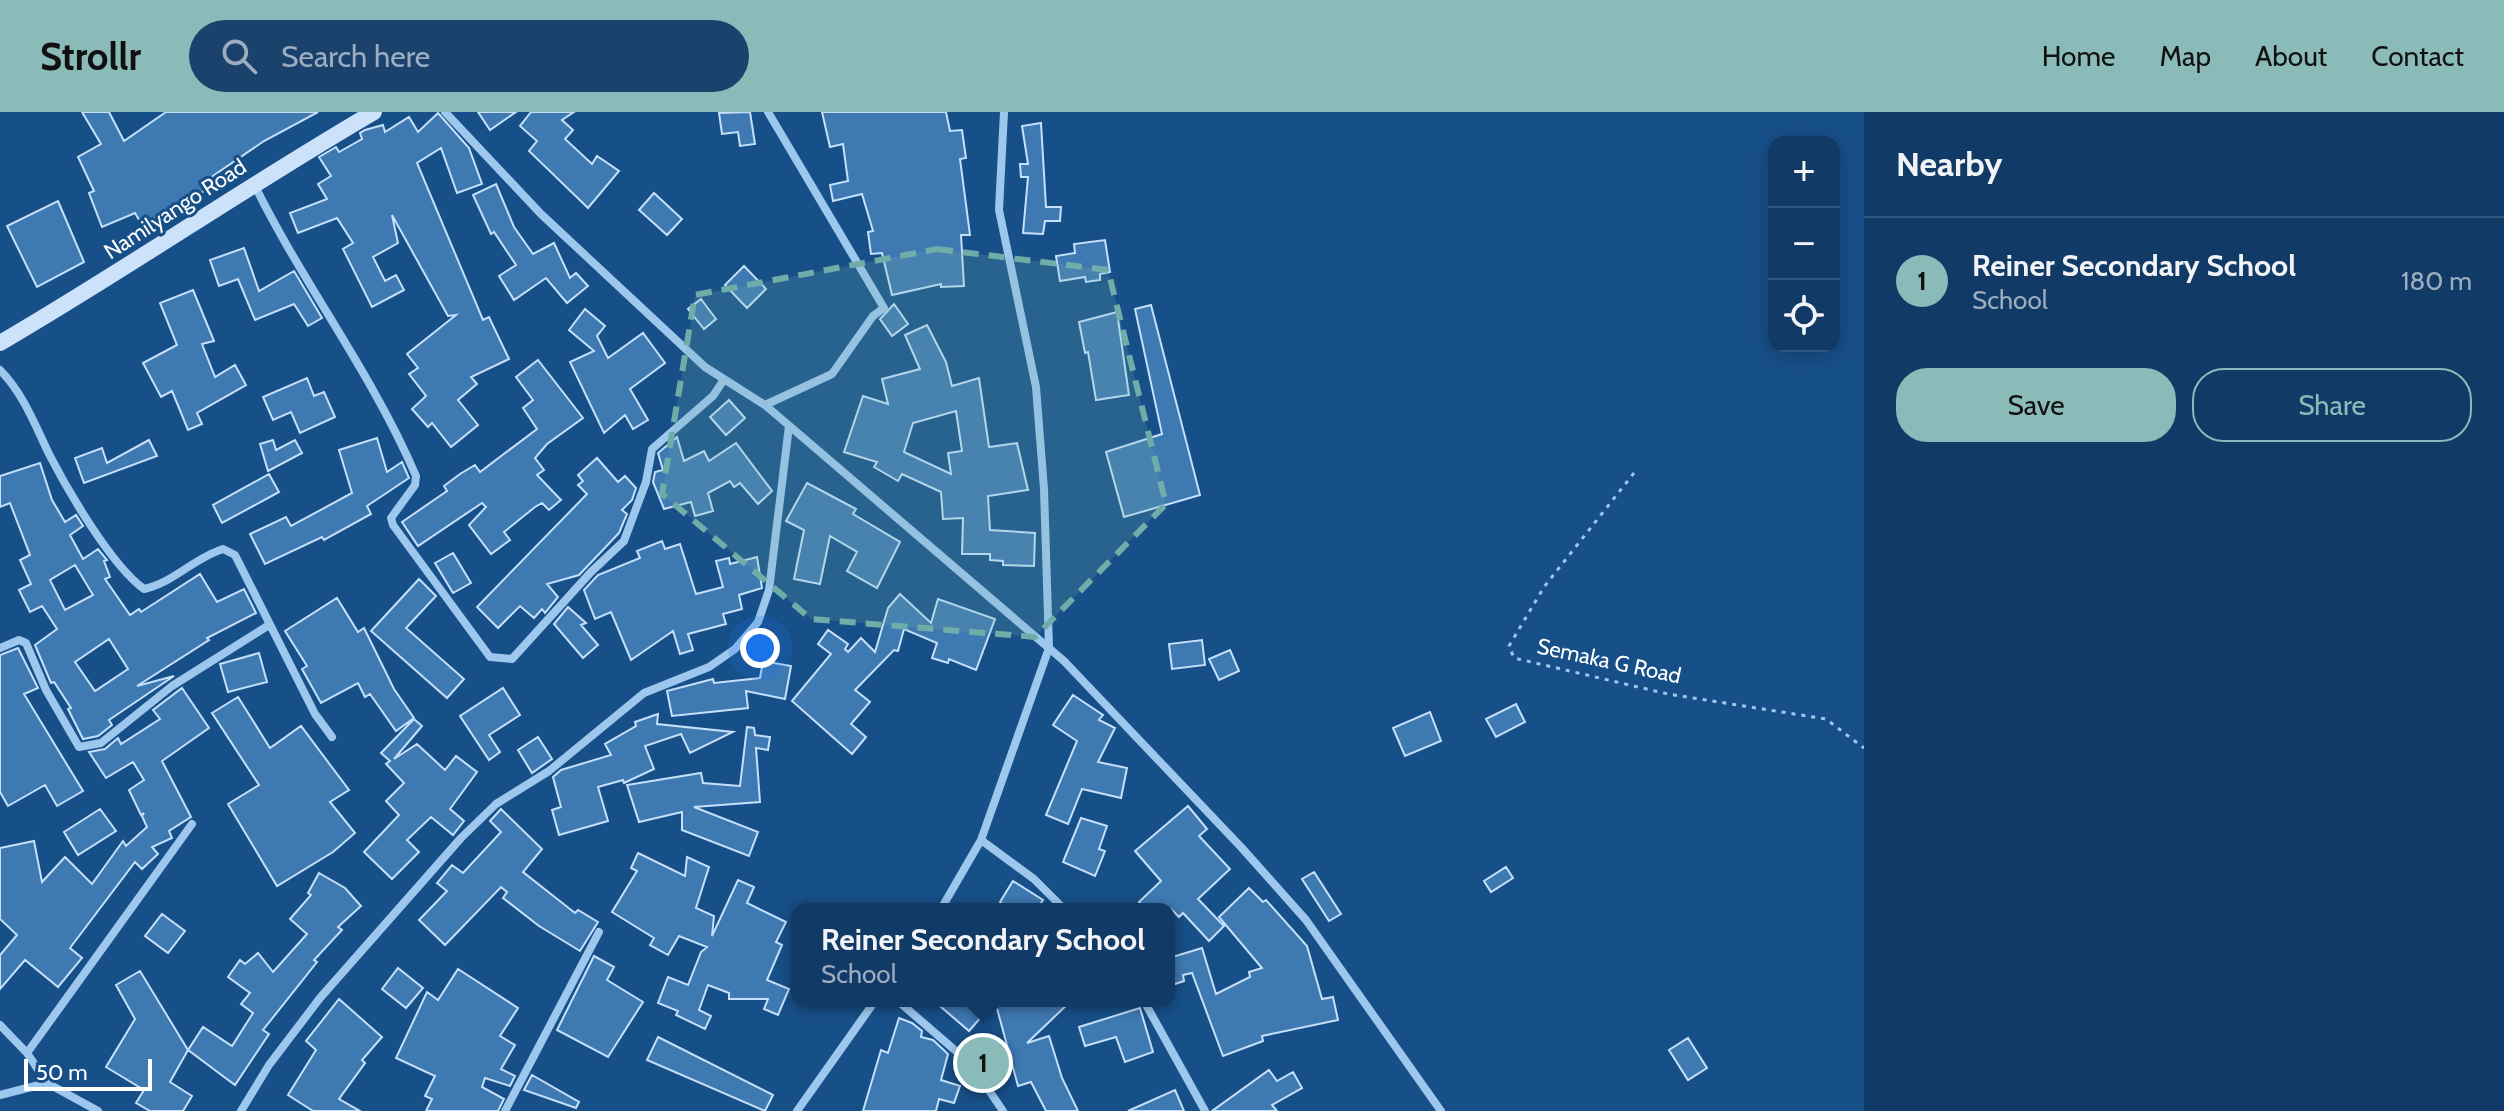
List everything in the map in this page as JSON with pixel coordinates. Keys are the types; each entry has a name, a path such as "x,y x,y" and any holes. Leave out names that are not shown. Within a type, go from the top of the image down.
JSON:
{"main road":[{"name":"Namilyango Road","path":"0,343 88,292 254,183 374,112"}],"street":[{"path":"445,112 541,214 723,381 765,405 1064,661 1306,920 1441,1111"},
{"path":"765,405 832,374 873,316 884,308 768,112"},
{"path":"944,903 981,840 1049,648 1044,489 1036,387 999,210 1004,112"},
{"path":"254,183 277,232 395,426 416,476 415,485 391,518 393,525 490,657 512,659 591,572 624,541 646,482 652,449 713,396 723,381"},
{"path":"0,370 15,385 53,461 114,559 132,580 144,589 156,587 208,554 223,549 235,555 315,714 332,737"},
{"path":"241,1111 269,1065 320,998 496,804 549,771 644,693 709,667 735,649 758,622 769,590 789,426"},
{"path":"0,648 19,640 26,643 46,690 79,747 85,748 101,743 172,686 269,625"},
{"path":"27,1053 192,824"},
{"path":"981,840 1034,879 1058,903"},
{"path":"505,1111 599,932"},
{"path":"797,1111 871,1007"},
{"path":"905,1007 971,1064 1003,1111"},
{"path":"1147,1007 1205,1111"},
{"path":"0,1025 27,1053 47,1083 98,1111"},
{"path":"0,1095 47,1083"}],"path":[{"name":"Semaka G Road","path":"1634,473 1544,587 1509,646 1514,658 1668,694 1826,719 1864,748"}],"highlighted area":[{"path":"937,249 1108,270 1166,504 1035,637 811,619 662,494 695,295"}],"building":[{"path":"82,112 109,112 124,141 166,112 318,112 264,141 207,180 211,187 142,225 135,213 102,227 89,193 94,191 78,157 101,144"},
{"path":"478,112 516,112 490,130"},
{"path":"531,112 574,112 562,120 573,130 565,139 592,164 597,156 619,171 588,208 529,151 537,141 520,126"},
{"path":"750,112 755,144 740,146 738,132 722,134 719,113"},
{"path":"822,112 946,112 950,131 962,130 966,158 960,159 970,235 961,235 964,286 941,287 941,284 892,295 882,253 871,254 868,232 873,231 862,194 833,201 830,185 848,181 843,144 830,147"},
{"path":"438,113 469,148 482,184 457,193 441,148 417,163 483,320 489,317 509,359 471,377 477,384 458,400 478,425 451,447 432,423 428,427 412,409 426,396 409,374 418,368 407,354 456,315 448,316 392,215 398,243 373,257 385,281 396,275 404,290 372,307 343,249 353,243 337,218 298,233 290,213 327,199 318,184 331,176 319,157 336,147 339,152 362,139 360,133 365,130 383,125 385,132 409,117 418,132"},
{"path":"1041,123 1046,207 1061,207 1060,221 1045,221 1043,234 1023,233 1028,177 1021,177 1020,164 1028,164 1022,126"},
{"path":"496,184 514,227 533,254 554,243 570,278 576,273 588,286 567,303 546,278 514,300 499,276 516,265 494,232 491,234 473,195"},
{"path":"654,193 682,219 667,235 639,210"},
{"path":"58,201 84,262 37,287 7,226"},
{"path":"1105,240 1110,272 1100,274 1100,280 1086,282 1085,277 1060,281 1056,256 1075,253 1074,244"},
{"path":"244,248 259,291 294,271 322,318 308,326 294,304 255,320 238,279 219,286 210,260"},
{"path":"744,266 766,289 747,308 725,285"},
{"path":"193,290 214,341 202,344 215,377 235,365 246,385 197,413 202,424 188,430 172,391 161,397 143,363 177,345 160,303"},
{"path":"701,299 716,319 704,329 688,309"},
{"path":"894,304 908,324 892,336 880,319"},
{"path":"1151,305 1200,495 1124,517 1106,452 1162,434 1135,309"},
{"path":"585,309 605,326 597,336 608,358 643,333 665,363 630,389 648,420 633,429 625,415 604,433 570,362 594,351 569,330"},
{"path":"1117,312 1129,395 1096,400 1088,352 1085,353 1079,322"},
{"path":"927,325 946,362 952,386 979,378 989,447 1017,443 1028,490 988,496 990,530 1035,533 1034,566 1003,565 1003,561 990,560 990,554 962,554 963,518 943,519 941,492 902,474 898,481 874,467 877,462 844,452 863,396 888,404 882,379 920,369 905,335","holes":["956,411 962,451 948,453 951,474 904,452 913,423"]},
{"path":"538,360 583,418 547,444 535,458 544,470 537,475 561,500 549,510 542,503 535,507 504,532 510,540 491,554 469,525 486,507 482,503 418,546 402,522 447,491 444,486 460,474 475,465 480,472 537,429 523,408 533,400 516,377"},
{"path":"307,378 314,396 324,392 335,417 300,433 291,412 273,420 263,397"},
{"path":"729,400 745,418 726,435 710,417"},
{"path":"677,437 684,461 704,451 709,461 736,443 772,491 758,504 740,483 734,487 730,481 708,493 713,511 695,516 691,502 664,509 653,482 655,472 663,470 658,453"},
{"path":"377,438 387,472 402,462 409,478 367,506 371,514 324,540 322,537 265,564 250,534 286,517 291,526 352,493 339,450"},
{"path":"149,440 157,456 84,483 75,458 102,448 107,463"},
{"path":"273,440 276,450 295,440 302,453 268,471 260,444"},
{"path":"597,458 618,482 625,476 636,488 632,500 622,510 627,514 619,533 579,575 547,584 558,597 545,613 542,609 534,618 520,606 498,628 477,607 587,494 578,485 583,481 578,475"},
{"path":"40,463 52,500 65,522 76,515 83,526 70,535 83,559 98,549 107,560 104,561 110,577 105,579 130,615 139,609 141,612 200,574 217,602 244,589 256,613 207,638 209,640 137,686 174,676 109,720 112,725 98,736 83,739 68,709 71,708 54,682 51,683 35,645 57,629 42,606 30,612 19,590 31,584 20,560 30,555 10,503 0,507 0,476","holes":["75,565 93,595 65,610 50,580","109,639 128,669 95,691 75,662"]},
{"path":"269,474 279,492 222,523 213,505"},
{"path":"807,483 856,509 853,514 900,542 877,588 847,571 857,552 830,536 820,584 794,579 804,530 786,521"},
{"path":"662,541 665,549 680,544 696,594 723,587 716,561 729,558 730,564 757,557 762,588 739,595 742,609 723,614 726,624 688,634 693,650 680,654 673,631 631,660 611,612 595,619 584,590 598,575 640,558 637,551"},
{"path":"453,553 471,583 453,593 435,563"},
{"path":"419,579 436,596 406,628 464,679 447,698 371,631"},
{"path":"900,594 931,623 938,599 995,619 976,670 949,659 948,663 932,658 937,643 904,629 898,651 894,650 855,690 870,702 851,724 866,737 852,754 792,701 831,654 818,644 828,630 848,644 845,649 848,652 861,638 875,652 888,608"},
{"path":"337,598 358,632 364,628 394,689 414,718 396,731 370,694 365,697 358,683 321,703 302,669 307,666 285,631"},
{"path":"568,607 586,623 581,625 598,645 583,658 554,624"},
{"path":"1202,640 1205,665 1172,669 1169,644"},
{"path":"18,648 38,688 24,694 83,791 57,806 45,785 8,806 0,792 0,655"},
{"path":"1230,650 1239,671 1219,680 1209,659"},
{"path":"259,653 267,682 228,692 220,664"},
{"path":"763,661 791,666 785,699 746,691 748,708 672,716 667,691 713,679 714,683 760,678"},
{"path":"182,688 209,728 162,761 191,817 169,831 172,838 152,847 158,854 142,869 135,862 70,948 82,958 58,987 25,960 0,989 0,955 17,935 0,919 0,848 34,841 42,882 65,857 92,884 123,841 126,846 147,827 142,816 144,813 141,815 129,790 144,780 133,762 106,778 89,752 105,749 118,738 121,744 160,719 153,710"},
{"path":"503,688 520,715 489,735 500,752 489,760 460,716"},
{"path":"1073,695 1103,715 1099,720 1115,728 1098,762 1127,768 1121,798 1082,789 1068,824 1046,815 1077,741 1053,725"},
{"path":"238,697 270,748 301,726 349,790 330,802 355,833 333,852 277,886 228,804 259,785 212,713"},
{"path":"1516,704 1525,722 1496,737 1486,719"},
{"path":"1430,712 1441,741 1405,756 1393,728"},
{"path":"658,714 657,724 733,732 690,753 681,734 645,746 654,769 624,783 623,780 598,787 608,821 559,835 552,810 561,807 553,777 561,770 611,755 605,744 636,726 635,722"},
{"path":"414,719 422,726 394,759 417,744 445,770 456,756 477,772 450,809 464,821 453,835 431,817 407,840 419,852 392,879 364,852 399,815 386,801 404,783 386,764 390,761 381,753"},
{"path":"747,727 754,728 755,735 770,737 768,750 756,748 760,802 694,807 758,832 749,856 682,830 682,812 639,822 627,785 701,773 703,783 740,786"},
{"path":"538,737 552,759 532,773 518,750"},
{"path":"1188,806 1207,829 1199,836 1230,869 1198,899 1224,926 1209,941 1183,913 1179,917 1175,913 1175,903 1139,902 1161,881 1135,851"},
{"path":"100,809 116,831 78,855 64,832"},
{"path":"501,809 542,849 523,872 575,913 578,910 598,922 580,951 539,926 503,898 507,892 501,887 445,945 419,920 447,891 437,883 452,865 463,873 501,832 490,821"},
{"path":"1081,818 1107,826 1099,849 1105,851 1095,876 1063,862"},
{"path":"638,853 685,876 687,857 709,867 696,908 714,916 712,936 738,880 754,887 747,903 786,922 776,942 782,945 767,980 789,989 778,1015 764,1009 768,999 729,999 729,993 708,985 699,1010 711,1016 705,1029 676,1015 678,1011 658,1003 668,977 688,985 701,952 707,947 679,936 668,955 650,945 654,938 612,912 637,871 631,868"},
{"path":"1506,867 1513,878 1491,892 1484,881"},
{"path":"1314,872 1341,914 1329,921 1302,879"},
{"path":"319,873 345,888 361,906 338,927 342,930 314,960 317,962 263,1030 269,1034 235,1085 188,1050 203,1027 232,1046 253,1013 241,1004 250,993 228,977 240,960 245,964 258,953 273,972 307,934 290,919 311,895 308,893"},
{"path":"1013,881 1043,900 1041,903 1000,902"},
{"path":"1249,888 1263,902 1266,900 1307,946 1322,999 1333,997 1338,1020 1262,1036 1263,1041 1223,1056 1192,973 1183,975 1184,981 1175,984 1175,956 1202,948 1216,994 1250,977 1249,972 1262,968 1219,917"},
{"path":"162,914 185,931 168,953 145,936"},
{"path":"594,956 614,967 607,980 643,1002 608,1057 557,1030"},
{"path":"398,968 423,988 406,1008 382,989"},
{"path":"458,969 518,1008 500,1036 515,1045 501,1069 515,1076 510,1086 485,1078 482,1087 504,1099 498,1111 426,1111 432,1099 425,1096 435,1076 396,1058 427,992 438,1000"},
{"path":"140,971 188,1050 170,1082 192,1096 183,1111 150,1111 136,1103 144,1090 106,1067 135,1019 116,985"},
{"path":"339,999 382,1037 362,1060 365,1063 339,1099 360,1111 313,1111 288,1095 316,1050 306,1041"},
{"path":"941,1007 990,1007 969,1031"},
{"path":"997,1007 1065,1007 1027,1043 1049,1036 1062,1078 1078,1111 1046,1111 1031,1082 1018,1086"},
{"path":"1140,1008 1153,1052 1125,1062 1116,1037 1085,1046 1079,1027"},
{"path":"899,1018 912,1023 922,1031 921,1037 933,1040 948,1054 941,1080 960,1086 954,1103 939,1099 936,1111 863,1111 881,1050 888,1053"},
{"path":"658,1037 773,1095 765,1111 647,1060"},
{"path":"1688,1038 1707,1068 1688,1080 1669,1050"},
{"path":"1269,1070 1277,1081 1293,1072 1302,1088 1272,1105 1277,1111 1212,1111"},
{"path":"532,1075 579,1102 576,1108 524,1090"},
{"path":"1175,1090 1184,1111 1128,1111"}],"place":[{"name":"Reiner Secondary School","path":"983,1063"}]}
